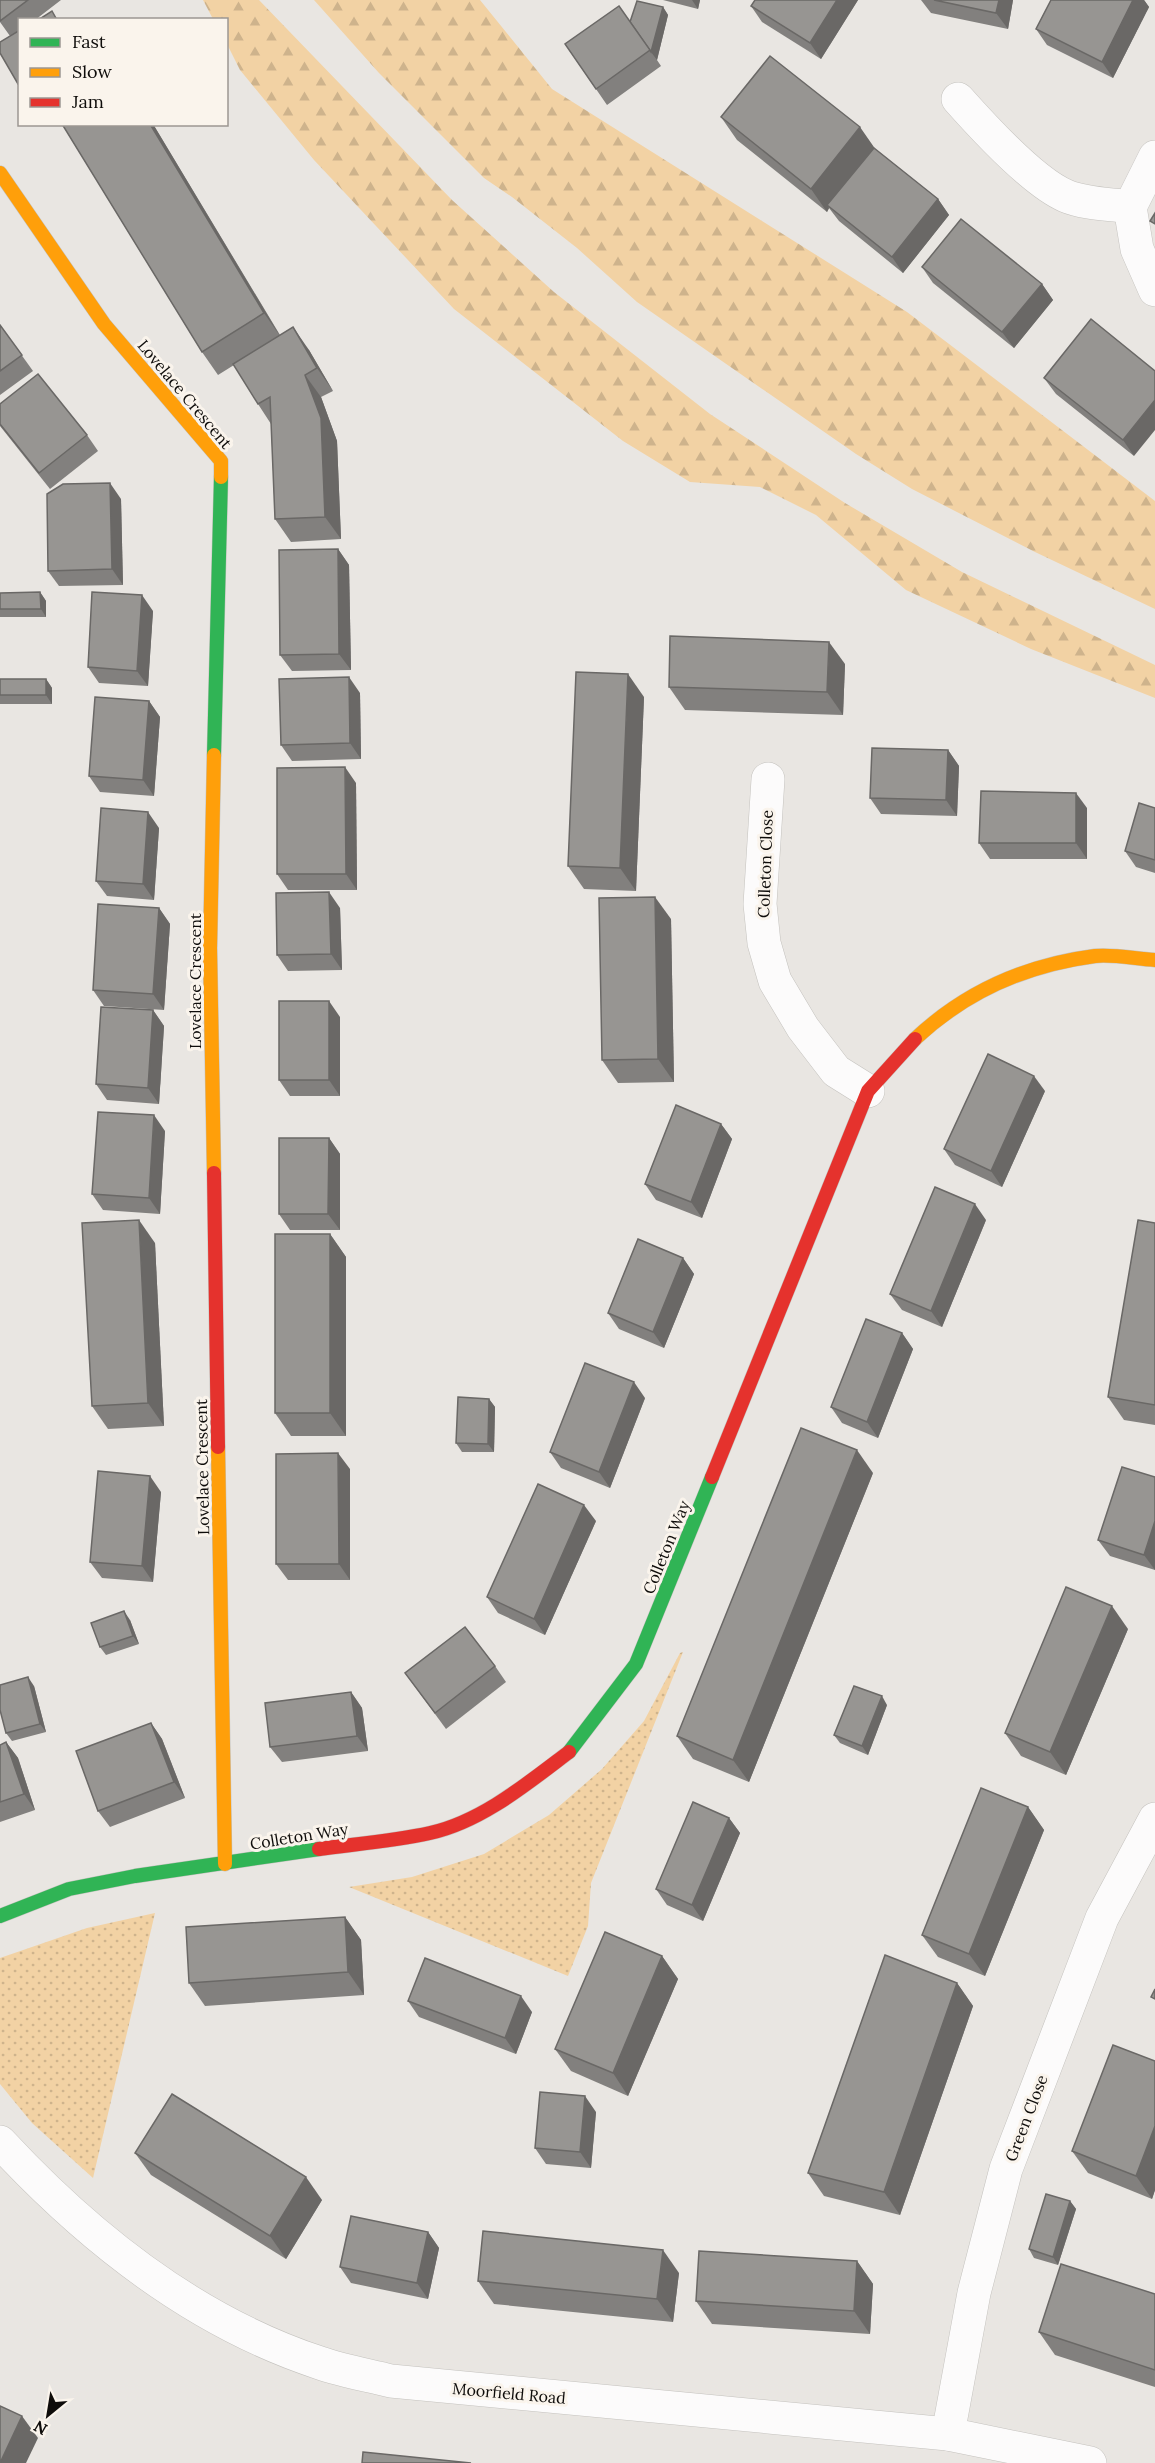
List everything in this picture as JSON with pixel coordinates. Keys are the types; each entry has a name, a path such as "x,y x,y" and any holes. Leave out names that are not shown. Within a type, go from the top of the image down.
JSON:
{"street":[{"path":"958,99 990,135 1052,188 1078,200 1130,207"},
{"path":"1155,157 1130,207 1137,249 1155,290"},
{"name":"Lovelace Crescent","path":"0,173 104,324 221,461 210,948 225,1864"},
{"name":"Colleton Close","path":"768,779 760,904 764,943 775,981 803,1028 836,1071 868,1090"},
{"name":"Colleton Way","path":"0,1916 69,1889 431,1833 472,1817 520,1788 569,1752 636,1664 868,1090 916,1038 958,1002 1021,973 1097,956 1155,960"},
{"name":"Green Close","path":"948,2434 974,2293 1006,2169 1102,1918 1155,1819"},
{"name":"Moorfield Road","path":"0,2142 36,2181 119,2254 182,2296 252,2335 320,2364 391,2381 948,2434 1090,2463"}],"green space":[{"path":"203,0 259,0 452,200 554,292 710,414 845,503 962,572 1155,665 1155,698 1031,649 906,590 816,515 760,487 690,482 623,441 454,309 314,160 240,70 228,46 228,18 212,18"},
{"path":"314,0 480,0 552,89 907,312 1155,501 1155,609 1035,552 912,489 856,454 637,302 577,248 484,178 379,73"},
{"path":"683,1652 591,1883 588,1926 568,1976 349,1887 412,1877 484,1854 549,1815 602,1769 644,1721 680,1653"},
{"path":"155,1913 93,2178 32,2123 0,2084 0,1958 87,1928"}],"building":[{"path":"0,0 28,0 0,21"},
{"path":"755,0 837,0 810,43 751,6"},
{"path":"934,0 999,0 996,13"},
{"path":"1051,0 1133,0 1102,62 1036,29"},
{"path":"637,1 663,7 651,52 630,22"},
{"path":"619,6 650,50 596,89 565,44"},
{"path":"52,11 56,18 41,18"},
{"path":"18,31 18,84 0,53 0,42"},
{"path":"770,56 860,127 811,189 721,117"},
{"path":"63,126 151,126 264,313 202,352"},
{"path":"874,148 938,199 892,257 827,205"},
{"path":"1155,213 1155,224 1150,221"},
{"path":"961,219 1042,284 1002,332 922,267"},
{"path":"1091,319 1155,371 1155,400 1123,440 1044,378"},
{"path":"0,325 22,355 0,371"},
{"path":"293,327 317,368 305,375 321,418 325,517 275,519 270,397 258,404 233,364"},
{"path":"38,374 87,435 39,473 0,424 0,404"},
{"path":"110,483 112,569 48,571 47,494 63,484"},
{"path":"338,549 339,654 280,655 279,550"},
{"path":"40,592 41,609 0,609 0,593"},
{"path":"92,592 142,595 137,671 88,667"},
{"path":"670,636 829,642 827,692 669,687"},
{"path":"576,672 628,674 620,868 568,866"},
{"path":"349,677 350,743 281,745 279,679"},
{"path":"0,679 46,679 46,695 0,695"},
{"path":"95,697 149,701 143,780 89,776"},
{"path":"872,748 948,750 946,800 870,798"},
{"path":"345,767 346,874 277,874 277,768"},
{"path":"981,791 1076,793 1076,843 979,843"},
{"path":"1139,803 1155,808 1155,860 1125,851"},
{"path":"101,808 148,812 143,884 96,881"},
{"path":"329,892 331,954 277,955 276,893"},
{"path":"655,897 658,1059 602,1060 599,898"},
{"path":"98,904 159,908 153,994 93,990"},
{"path":"279,1001 329,1001 329,1080 279,1080"},
{"path":"101,1007 153,1010 148,1088 96,1084"},
{"path":"988,1054 1034,1076 991,1171 944,1149"},
{"path":"676,1105 721,1124 691,1202 645,1184"},
{"path":"98,1112 154,1115 149,1198 92,1194"},
{"path":"279,1138 329,1138 328,1214 279,1214"},
{"path":"935,1187 975,1204 931,1311 890,1294"},
{"path":"139,1220 148,1403 92,1406 82,1223"},
{"path":"1138,1220 1155,1223 1155,1405 1108,1397"},
{"path":"275,1234 330,1234 330,1413 275,1413"},
{"path":"638,1239 683,1258 653,1332 608,1313"},
{"path":"866,1319 902,1333 867,1422 831,1407"},
{"path":"585,1363 634,1382 599,1472 550,1452"},
{"path":"458,1397 489,1399 488,1444 456,1443"},
{"path":"801,1428 857,1450 733,1760 677,1736"},
{"path":"338,1453 339,1564 276,1564 276,1454"},
{"path":"1122,1467 1155,1477 1155,1521 1144,1555 1098,1540"},
{"path":"98,1471 150,1476 142,1566 90,1562"},
{"path":"538,1484 584,1505 534,1619 487,1597"},
{"path":"1066,1587 1112,1606 1050,1752 1005,1733"},
{"path":"124,1611 133,1636 100,1647 91,1623"},
{"path":"465,1627 495,1666 435,1713 405,1673"},
{"path":"28,1677 40,1724 6,1733 0,1710 0,1685"},
{"path":"854,1686 882,1696 862,1746 834,1735"},
{"path":"351,1692 357,1736 270,1747 265,1703"},
{"path":"151,1723 174,1782 98,1811 76,1751"},
{"path":"6,1742 24,1794 0,1802 0,1745"},
{"path":"981,1788 1028,1807 969,1954 922,1935"},
{"path":"693,1802 729,1818 692,1905 656,1889"},
{"path":"345,1917 348,1972 189,1983 186,1927"},
{"path":"605,1932 662,1956 613,2073 555,2049"},
{"path":"885,1955 957,1983 884,2192 808,2173"},
{"path":"425,1958 521,1996 505,2038 408,2001"},
{"path":"1113,2045 1155,2061 1155,2126 1136,2176 1072,2151"},
{"path":"540,2092 585,2096 580,2152 535,2148"},
{"path":"172,2094 306,2177 270,2236 135,2153"},
{"path":"1046,2194 1070,2201 1053,2257 1029,2249"},
{"path":"351,2216 428,2232 417,2283 340,2267"},
{"path":"483,2231 663,2250 657,2299 478,2281"},
{"path":"699,2251 857,2261 854,2311 696,2301"},
{"path":"1061,2264 1155,2294 1155,2370 1039,2332"},
{"path":"0,2406 22,2416 0,2463"},
{"path":"363,2452 471,2463 362,2463"}],"traffic: fast":[{"path":"214,755 221,477"},
{"path":"569,1752 636,1664 712,1477"},
{"path":"0,1916 69,1889 135,1876 319,1849"}],"traffic: slow":[{"path":"0,173 104,324 221,461 221,477"},
{"path":"214,755 210,948 214,1173"},
{"path":"915,1039 934,1022 976,994 998,983 1045,966 1095,956 1155,960"},
{"path":"218,1447 225,1864"}],"traffic: jam":[{"path":"712,1477 868,1091 915,1039"},
{"path":"214,1173 218,1447"},
{"path":"319,1849 403,1838 449,1828 486,1811 569,1752"}]}
